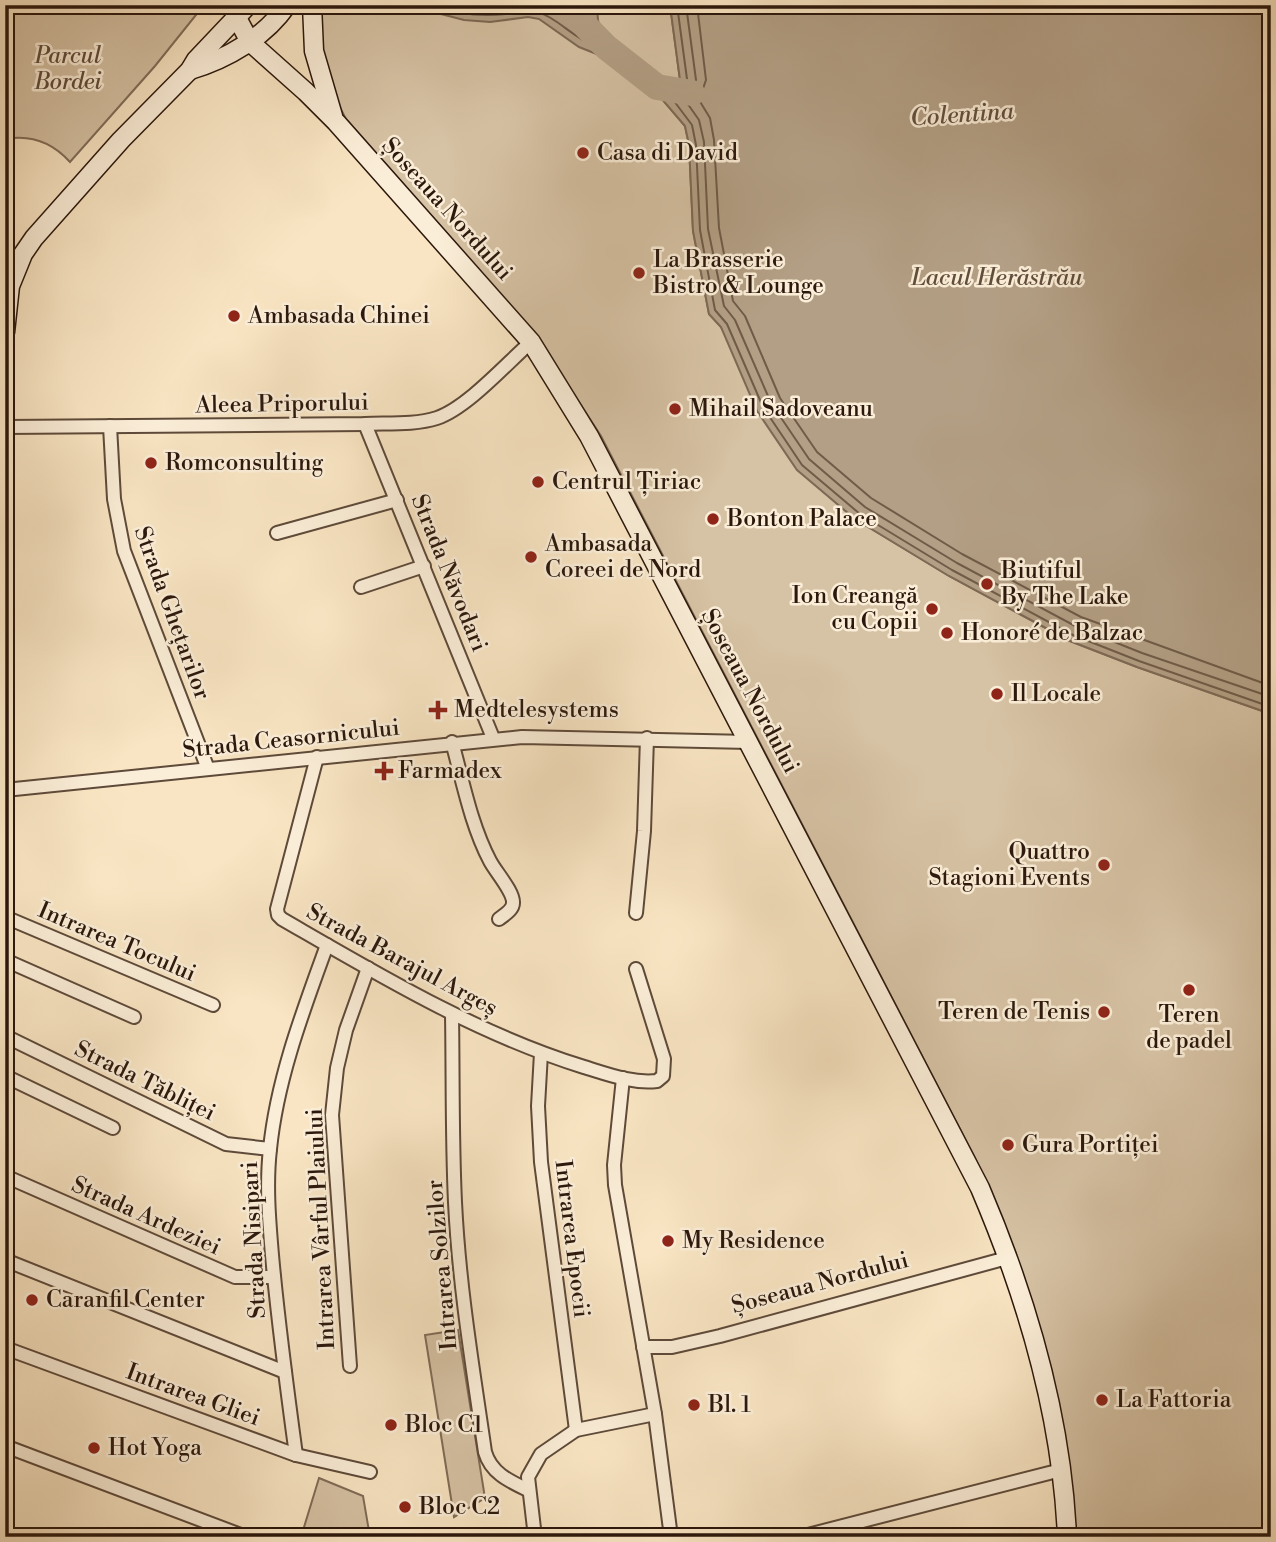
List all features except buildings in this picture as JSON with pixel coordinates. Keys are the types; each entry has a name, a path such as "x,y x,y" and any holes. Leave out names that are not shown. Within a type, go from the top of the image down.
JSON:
{"main road":[{"path":"190,70 250,42 277,19 288,5"},
{"name":"Șoseaua Nordului","path":"312,5 314,51 336,122"},
{"path":"5,332 10,286 15,271 34,238 121,140 242,12"},
{"name":"Șoseaua Nordului","path":"242,12 250,42 336,122 531,342 589,436 966,1158 994,1220 1037,1351 1055,1430 1067,1537"}],"street":[{"name":"Aleea Priporului","path":"5,427 365,424 420,421 436,418 459,407 531,342"},
{"name":"Strada Năvodari","path":"365,424 493,738"},
{"name":"Strada Ghețarilor","path":"110,426 114,499 124,551 208,769"},
{"path":"276,533 397,500"},
{"path":"360,587 424,566"},
{"name":"Strada Ceasornicului","path":"5,790 493,738 648,738 749,742"},
{"path":"636,914 644,831 648,738"},
{"path":"452,743 482,844 490,862 512,895 511,909 499,919"},
{"name":"Strada Barajul Argeș","path":"317,757 276,909 282,919 453,1014 541,1053 623,1078 657,1081 663,1076 664,1059 636,969"},
{"name":"Intrarea Tocului","path":"5,917 213,1005"},
{"name":"Strada Nisipari","path":"296,1455 268,1209 270,1149 283,1083 302,1014 327,945"},
{"path":"5,960 134,1017"},
{"name":"Intrarea Vârful Plaiului","path":"350,1366 332,1115 337,1068 346,1030 368,968"},
{"name":"Intrarea Solzilor","path":"453,1014 454,1200 457,1243 485,1452 488,1463 502,1477 528,1490"},
{"name":"Strada Tăbliței","path":"5,1036 226,1144 270,1149"},
{"name":"Intrarea Epocii","path":"541,1053 538,1106 541,1162 576,1430"},
{"path":"5,1076 113,1128"},
{"path":"623,1078 614,1164 615,1185 655,1414 671,1537"},
{"name":"Strada Ardeziei","path":"5,1176 235,1278 274,1277"},
{"name":"Șoseaua Nordului","path":"643,1347 672,1347 720,1336 1007,1258"},
{"name":"Strada Nisipari","path":"5,1260 285,1372"},
{"name":"Intrarea Gliei","path":"5,1348 296,1455 370,1472"},
{"path":"535,1537 528,1477 541,1454 576,1430 655,1414"},
{"path":"5,1446 246,1537"},
{"path":"800,1537 1061,1470"}],"green space":[{"name":"Parcul Bordei","path":"5,5 204,5 155,66 70,162 41,141 5,139"},
{"path":"321,5 670,5 680,80 674,86 660,83 655,91 685,126 689,145 693,231 709,314 721,327 797,469 855,519 949,576 1070,641 1271,714 1271,1537 1070,1537 1068,1499 989,1190 975,1158 601,436 532,330 346,119 332,92 321,51"},
{"path":"458,1330 485,1498 454,1517 425,1335"},
{"path":"319,1478 363,1496 370,1537 301,1537"}],"water":[{"path":"427,5 599,5 599,25 609,42 599,55 579,47 539,19 528,17 490,22 464,20 441,14"},
{"name":"Lacul Herăstrău","path":"670,5 1271,5 1271,714 1070,641 949,576 855,519 797,470 757,411 721,327 709,314 693,231 689,145 685,126 655,91 660,83 674,86 680,80"}],"waterway":[{"path":"565,5 606,47 657,87 692,93"}],"place":[{"name":"Casa di David","path":"583,153"},
{"name":"La Brasserie Bistro & Lounge","path":"639,273"},
{"name":"Ambasada Chinei","path":"234,316"},
{"name":"Mihail Sadoveanu","path":"675,409"},
{"name":"Romconsulting","path":"151,463"},
{"name":"Centrul Țiriac","path":"538,482"},
{"name":"Bonton Palace","path":"713,519"},
{"name":"Ambasada Coreei de Nord","path":"531,557"},
{"name":"Biutiful By The Lake","path":"987,584"},
{"name":"Ion Creangă cu Copii","path":"932,609"},
{"name":"Honoré de Balzac","path":"947,633"},
{"name":"Il Locale","path":"997,694"},
{"name":"Medtelesystems","path":"438,710"},
{"name":"Farmadex","path":"384,771"},
{"name":"Quattro Stagioni Events","path":"1104,865"},
{"name":"Teren de padel","path":"1189,990"},
{"name":"Teren de Tenis","path":"1104,1012"},
{"name":"Gura Portiței","path":"1008,1145"},
{"name":"My Residence","path":"668,1241"},
{"name":"Caranfil Center","path":"32,1300"},
{"name":"La Fattoria","path":"1102,1400"},
{"name":"Bl. 1","path":"694,1405"},
{"name":"Bloc C1","path":"391,1425"},
{"name":"Hot Yoga","path":"94,1448"},
{"name":"Bloc C2","path":"405,1507"}],"water label":[{"name":"Colentina","path":"962,115"}]}
